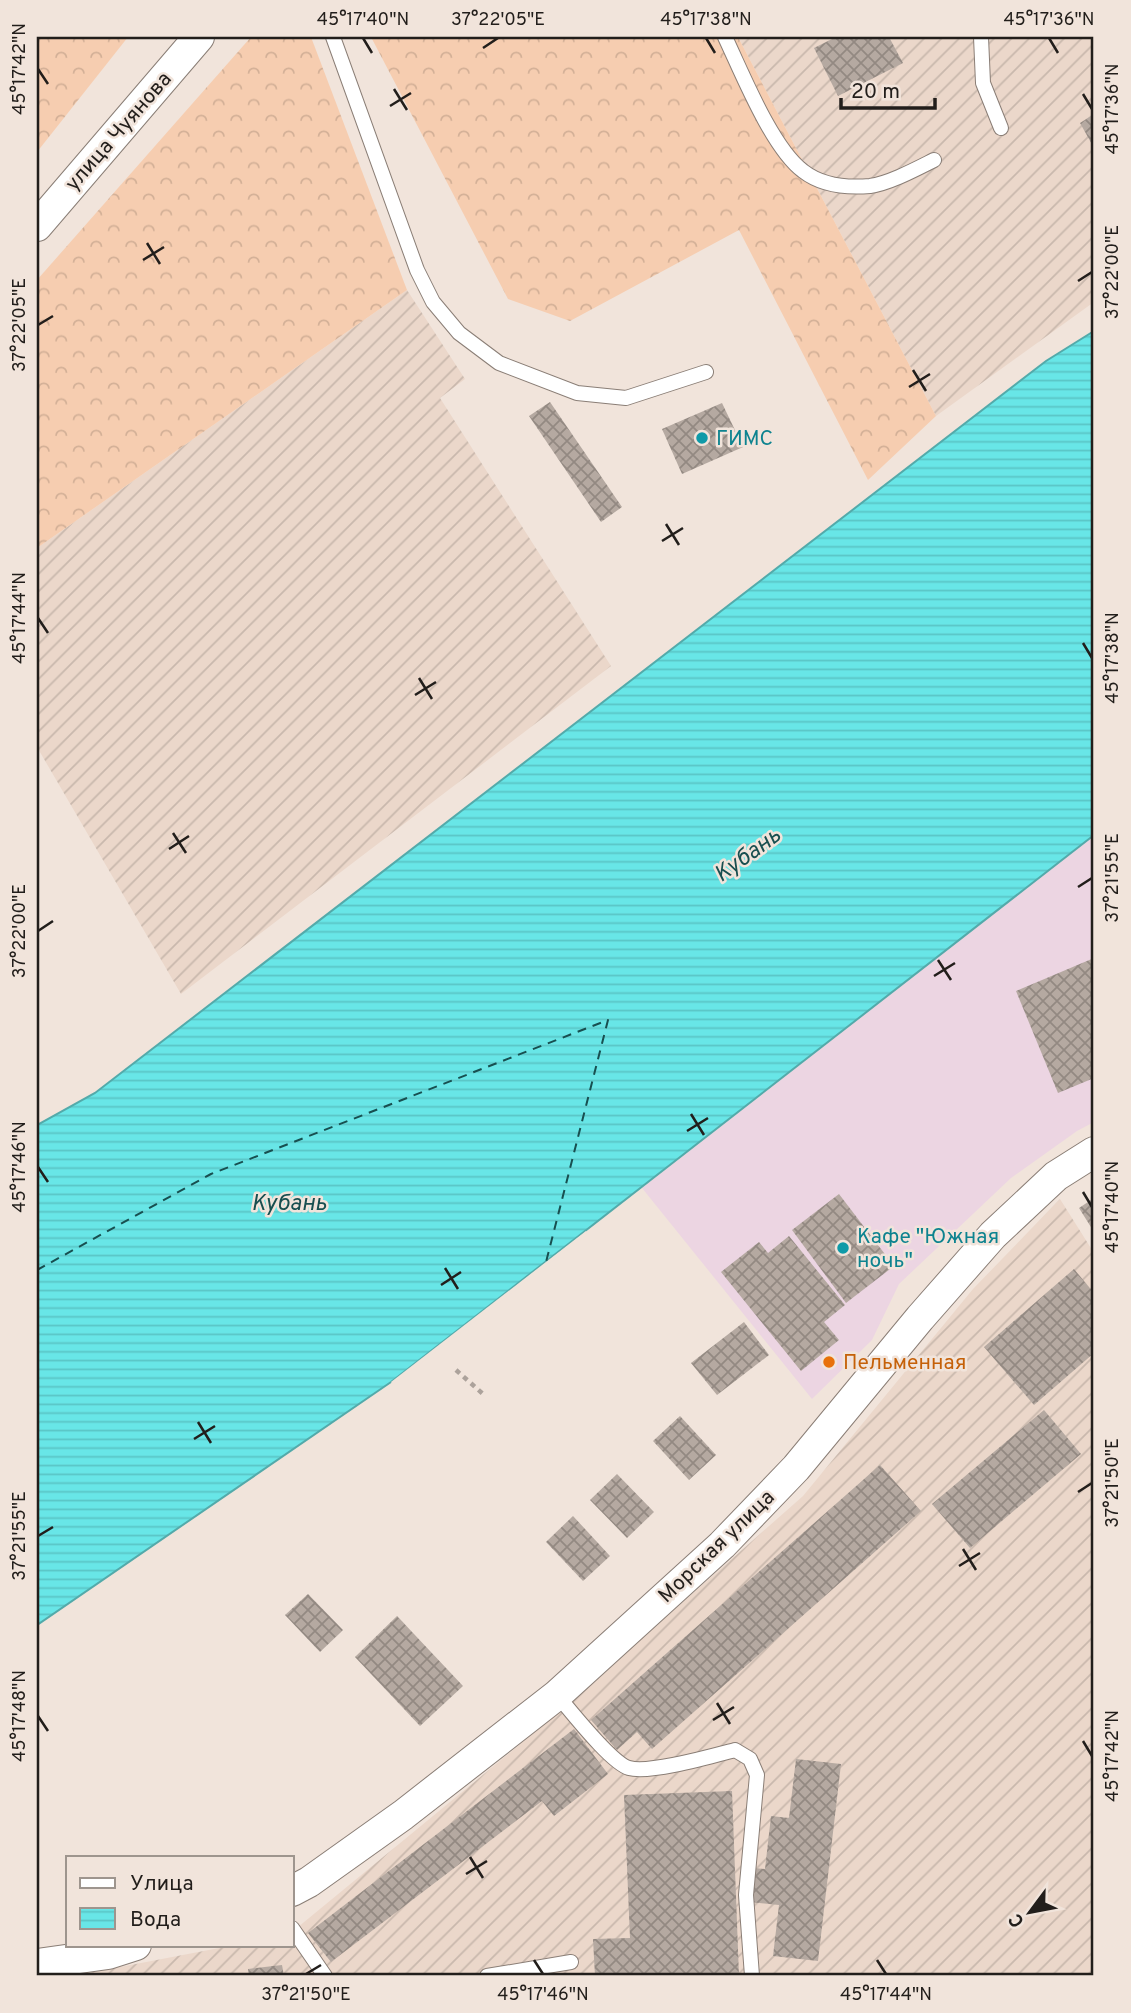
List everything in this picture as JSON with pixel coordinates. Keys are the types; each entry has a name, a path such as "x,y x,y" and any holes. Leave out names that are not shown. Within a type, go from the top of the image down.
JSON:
{"street":[{"name":"улица Чуянова","path":"37,226 199,37"},
{"name":"Морская улица","path":"294,1890 403,1815 557,1695 722,1545 796,1468 920,1318 993,1235 1056,1176 1094,1152"},
{"path":"37,1964 108,1954 133,1946"}],"lane":[{"path":"332,37 417,270 433,302 459,333 499,362 577,393 626,398 706,372"},
{"path":"725,37 779,146 803,171 830,185 871,186 911,172 934,160"},
{"path":"981,37 983,83 1001,128"},
{"path":"557,1695 615,1760 627,1768 641,1770 735,1751 750,1759 757,1775 746,1895 752,1976"},
{"path":"294,1931 325,1976"},
{"path":"487,1976 571,1962"}],"path":[{"path":"456,1370 483,1394"}],"shaded area":[{"path":"738,37 1094,37 1094,302 936,416"},
{"path":"407,290 465,379 440,398 611,666 181,994 37,747 37,548"},
{"path":"1094,835 1094,1122 1011,1178 899,1284 872,1340 812,1399 642,1188"},
{"path":"1060,1199 1094,1253 1094,1976 73,1976 230,1946 294,1946 294,1930 546,1723 803,1496 973,1289"}],"green space":[{"path":"37,37 128,37 37,152"},
{"path":"251,37 311,37 407,290 37,548 37,280"},
{"path":"371,37 738,37 936,416 868,480 739,230 570,321 508,299"}],"water":[{"name":"Кубань","path":"1094,331 1094,835 391,1382 37,1625 37,1125 95,1093 1046,361"}],"pier":[{"path":"586,1231 588,1234 393,1385 391,1382"}],"building":[{"path":"836,37 889,37 903,63 838,96 814,48"},
{"path":"1094,114 1094,148 1080,123"},
{"path":"550,402 622,507 601,522 529,416"},
{"name":"ГИМС","path":"722,403 743,447 682,474 662,429"},
{"path":"1094,958 1094,1078 1058,1093 1016,991"},
{"name":"Кафе \"Южная ночь\"","path":"839,1194 894,1266 846,1303 792,1230"},
{"path":"1094,1198 1094,1232 1079,1208"},
{"path":"789,1236 845,1305 824,1322 839,1340 801,1371 721,1272 759,1242 768,1253"},
{"path":"1074,1269 1094,1293 1094,1353 1034,1405 984,1347"},
{"path":"744,1322 769,1355 717,1395 691,1363"},
{"path":"1044,1410 1081,1454 970,1548 932,1504"},
{"path":"680,1416 716,1455 689,1480 653,1441"},
{"path":"880,1465 921,1511 652,1749 637,1732 617,1750 591,1720"},
{"path":"617,1474 654,1512 627,1538 590,1500"},
{"path":"573,1516 610,1556 583,1581 546,1542"},
{"path":"308,1594 343,1630 320,1652 285,1615"},
{"path":"397,1616 463,1686 420,1726 355,1657"},
{"path":"574,1729 608,1774 554,1816 542,1801 331,1962 308,1933"},
{"path":"796,1759 841,1764 818,1961 773,1956 779,1905 750,1902 754,1868 765,1869 771,1816 789,1818"},
{"path":"732,1791 739,1976 595,1976 593,1939 630,1938 624,1795"},
{"path":"282,1965 284,1976 249,1976 248,1969"}],"ferry route":[{"path":"37,1270 211,1174 608,1020 546,1262"}],"place":[{"name":"ГИМС","path":"702,438"},
{"name":"Кафе \"Южная ночь\"","path":"843,1248"},
{"name":"Пельменная","path":"829,1362"}]}
